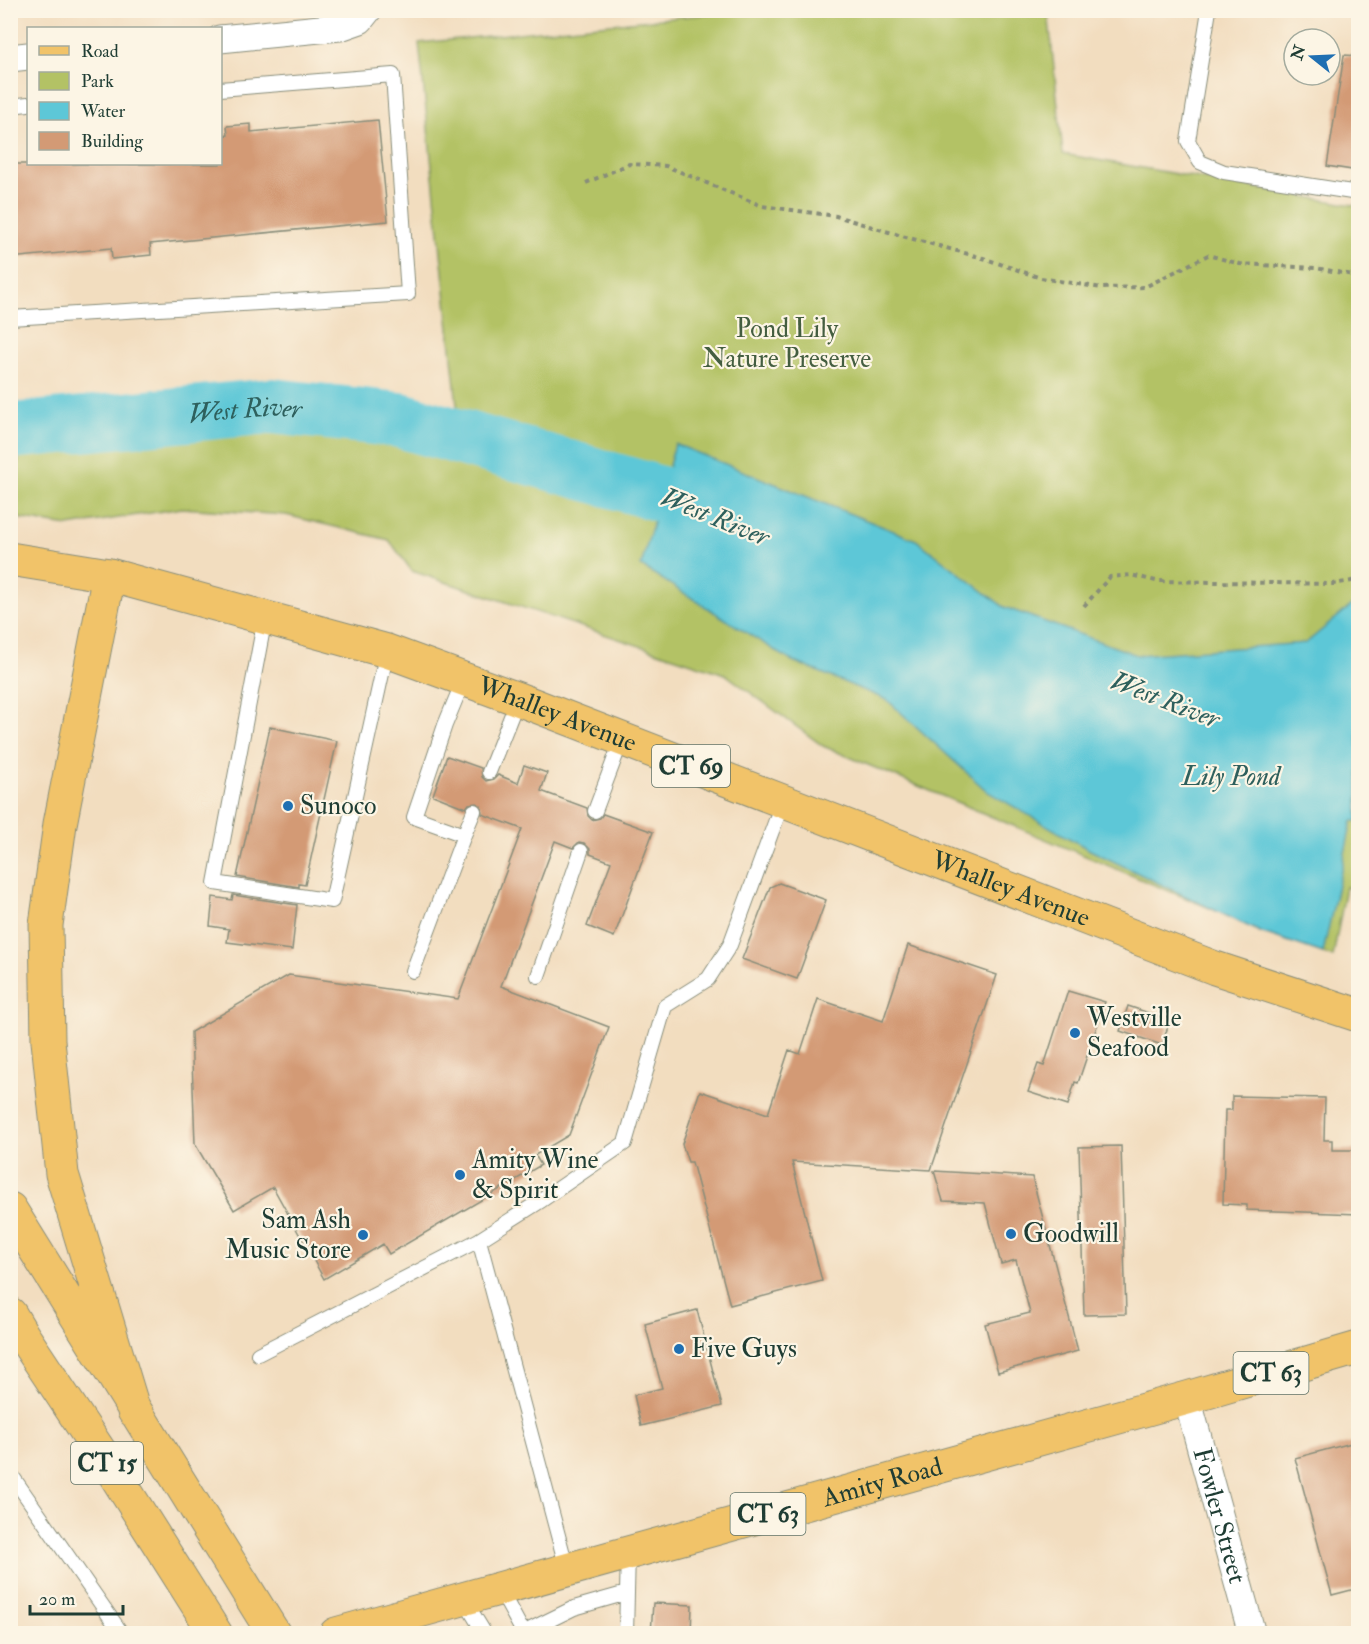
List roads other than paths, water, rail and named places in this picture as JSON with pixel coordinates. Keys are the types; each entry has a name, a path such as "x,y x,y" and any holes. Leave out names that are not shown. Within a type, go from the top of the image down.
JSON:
{"main road":[{"name":"Whalley Avenue","path":"10,559 109,575 387,651 518,699 1215,968 1359,1015"},
{"path":"109,575 60,824 46,925 48,1041 62,1174 134,1411"},
{"name":"CT 15","path":"10,1209 274,1634"},
{"name":"CT 15","path":"14,1325 114,1473 209,1623"},
{"name":"Amity Road","path":"336,1634 1187,1398 1357,1354"}],"street":[{"path":"222,39 340,27 360,20 368,10"},
{"path":"10,58 27,56"},
{"name":"Fowler Street","path":"1187,1398 1252,1634"}],"lane":[{"path":"1209,10 1188,141 1200,162 1224,172 1359,193"},
{"path":"10,318 408,294 393,75 222,89"},
{"path":"10,106 27,104"},
{"path":"265,618 215,883 332,901 387,651"},
{"path":"464,679 445,725 414,817 464,835"},
{"path":"489,772 518,699"},
{"path":"595,811 622,739"},
{"path":"258,1354 479,1240 625,1143 665,1006 708,979 730,945 783,801"},
{"path":"413,971 474,811"},
{"path":"538,976 581,851"},
{"path":"479,1240 567,1569"},
{"path":"10,1473 122,1634"},
{"path":"626,1634 628,1552"},
{"path":"499,1588 524,1633 574,1608 627,1593"},
{"path":"463,1598 485,1634"}],"water":[{"name":"Lily Pond","path":"675,444 916,540 1004,607 1137,655 1306,643 1358,600 1358,821 1352,821 1323,953 1260,932 1090,850 988,792 887,700 790,660 641,566"}],"waterway":[{"name":"West River","path":"10,431 272,406 400,420 671,497 730,522"}],"place":[{"name":"Sunoco","path":"288,806"},
{"name":"Westville Seafood","path":"1075,1033"},
{"name":"Amity Wine & Spirit","path":"460,1175"},
{"name":"Goodwill","path":"1011,1234"},
{"name":"Sam Ash Music Store","path":"363,1235"},
{"name":"Five Guys","path":"679,1349"}],"park label":[{"name":"Pond Lily Nature Preserve","path":"787,344"}]}
